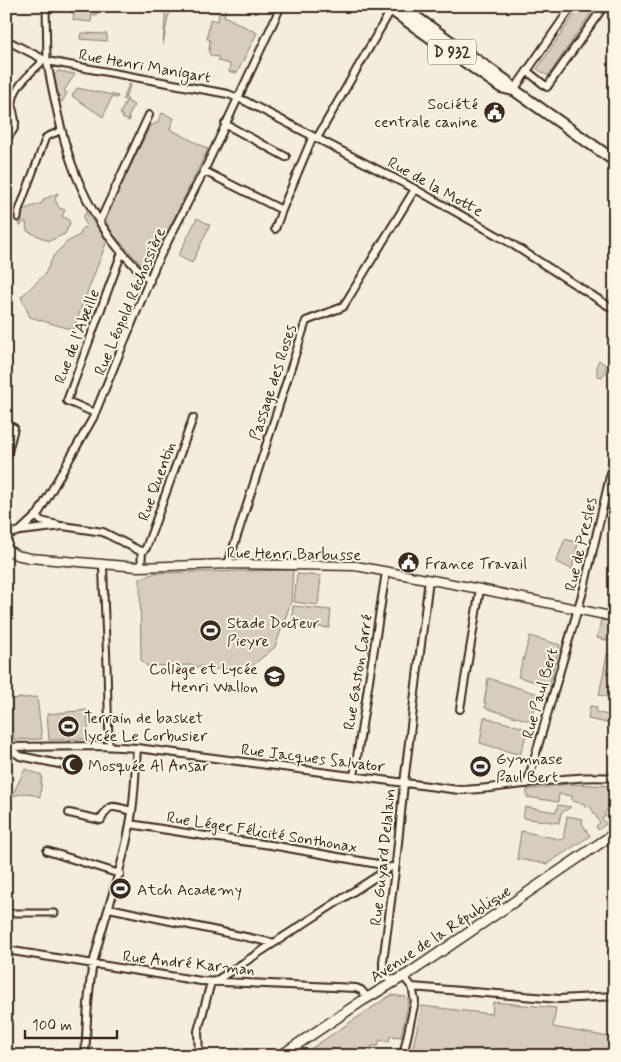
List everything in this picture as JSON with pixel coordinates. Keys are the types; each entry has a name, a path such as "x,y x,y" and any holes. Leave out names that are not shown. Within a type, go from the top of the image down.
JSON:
{"main road":[{"name":"D 932","path":"392,8 410,18 502,87 514,90 615,161"},
{"name":"Avenue de la République","path":"280,1056 368,997 400,978 615,833"}],"street":[{"path":"46,6 43,59 60,131 73,171 84,195 109,237 150,281"},
{"name":"Rue Léopold Réchossière","path":"6,536 20,531 36,516 68,465 95,413 156,264 204,171 281,6"},
{"path":"514,90 572,6"},
{"path":"527,71 548,87 604,6"},
{"path":"275,229 315,137 392,8"},
{"name":"Rue Henri Manigart","path":"6,40 43,59 228,94 238,98"},
{"path":"6,139 11,135 17,120 13,102 20,84 43,59"},
{"name":"Rue de la Motte","path":"238,98 415,189 507,241 615,310"},
{"path":"100,222 149,115"},
{"path":"225,124 286,158"},
{"path":"18,218 19,210 46,137 60,131"},
{"path":"204,171 282,210"},
{"name":"Passage des Roses","path":"228,564 306,321 343,307 415,189"},
{"name":"Rue de l'Abeille","path":"95,413 67,401 122,252"},
{"name":"Rue Quentin","path":"142,552 146,548 193,418"},
{"path":"6,424 14,428 6,459"},
{"name":"Rue de Presles","path":"578,610 615,455"},
{"path":"36,516 41,521 103,532 142,552 141,567"},
{"path":"20,531 63,526"},
{"name":"Rue Henri Barbusse","path":"6,548 16,554 30,558 102,566 141,567 228,564 356,566 615,617"},
{"path":"102,566 109,746"},
{"name":"Rue Gaston Carré","path":"354,776 386,572"},
{"name":"Rue Guyard Delalain","path":"400,978 388,978 383,974 383,962 429,579"},
{"path":"460,709 480,589"},
{"name":"Rue Paul Bert","path":"527,784 578,610"},
{"name":"Rue Jacques Salvator","path":"9,747 109,746 137,748 459,790 584,777 615,778"},
{"path":"9,747 20,756 69,766"},
{"path":"85,1056 93,964 120,874 132,811 137,748"},
{"path":"69,813 100,820 106,809 110,807 132,811"},
{"name":"Rue Léger Félicité Sonthonax","path":"130,824 218,838 271,844 383,865 389,868"},
{"path":"47,851 120,874"},
{"path":"199,1056 198,1031 213,982 396,863"},
{"path":"109,908 274,943"},
{"path":"6,913 55,913"},
{"name":"Rue André Karman","path":"6,950 213,982 356,988 368,997"},
{"path":"400,978 412,987 560,999 615,996"},
{"path":"403,1056 415,1001 412,987"}],"shaded area":[{"path":"71,6 98,6 96,15 92,15 91,22 73,20 74,13 71,13"},
{"path":"166,6 173,6 168,17 163,45"},
{"path":"211,6 227,6 224,16 257,33 237,73 229,72 230,64 218,61 219,57 211,56 209,53 210,40 207,39 210,19 218,21 219,13 211,11"},
{"path":"580,6 596,6 548,76 537,69"},
{"path":"81,33 107,34 107,41 80,39"},
{"path":"58,71 75,74 64,91 67,93 62,102 59,100 54,75"},
{"path":"129,84 131,85 125,97 128,99 127,101 134,105 128,118 130,119 129,121 122,118 123,116 120,114 126,101 123,99"},
{"path":"77,88 118,96 117,98 112,97 103,117 72,96"},
{"path":"162,113 174,118 170,129 208,149 155,257 146,270 113,234 105,219 150,126 157,123"},
{"path":"58,193 55,199 59,208 65,210 62,216 68,219 70,223 65,234 49,241 27,231 26,222 23,222 21,226 19,225 21,219 19,217 22,210 42,203 44,199"},
{"path":"86,212 107,241 73,330 30,317 21,297 45,274 54,255 67,242 80,235 82,228 87,227 83,218"},
{"path":"197,218 210,225 192,263 178,256"},
{"path":"599,360 607,366 605,369 607,370 602,377 597,376"},
{"path":"565,539 578,543 572,569 556,562"},
{"name":"Stade Docteur Pieyre","path":"293,570 291,602 275,647 248,669 204,669 204,667 195,667 194,665 147,666 141,660 140,579 155,573"},
{"path":"297,574 321,576 318,605 294,602"},
{"path":"293,606 331,610 329,628 292,624"},
{"path":"601,620 615,622 615,642 597,638"},
{"path":"530,636 560,645 549,686 518,677"},
{"path":"607,654 615,655 615,700 599,695"},
{"path":"488,678 538,694 530,721 485,708"},
{"path":"37,697 42,739 14,740 9,699"},
{"path":"590,706 597,707 596,712 615,717 615,730 611,729 612,724 588,719"},
{"name":"Terrain de basket lycée Le Corbusier","path":"87,710 89,739 49,740 47,714"},
{"path":"484,717 528,729 520,755 480,743"},
{"path":"25,769 42,775 40,797 27,793 12,796"},
{"path":"568,784 615,786 615,804 604,813 606,816 602,818 606,824 598,830 596,826 600,823 589,805 585,807 585,804 572,801 572,796 559,794 558,802 527,797 527,790"},
{"path":"558,805 571,807 561,813 559,823 523,818 525,807 556,812"},
{"path":"567,816 583,819 582,823 590,836 547,864 517,859 521,831 563,840"},
{"path":"391,995 406,997 409,1000 401,1037 390,1036 389,1042 380,1040 378,1046 372,1046 370,1056 300,1056"},
{"path":"493,1002 556,1008 553,1027 615,1038 615,1056 411,1056 422,1006 492,1014"}],"place":[{"name":"Société centrale canine","path":"494,112"},
{"name":"France Travail","path":"409,563"},
{"name":"Stade Docteur Pieyre","path":"211,631"},
{"name":"Collège et Lycée Henri Wallon","path":"274,677"},
{"name":"Terrain de basket lycée Le Corbusier","path":"68,726"},
{"name":"Mosquée Al Ansar","path":"72,765"},
{"name":"Gymnase Paul Bert","path":"480,767"},
{"name":"Atch Academy","path":"121,889"}]}
